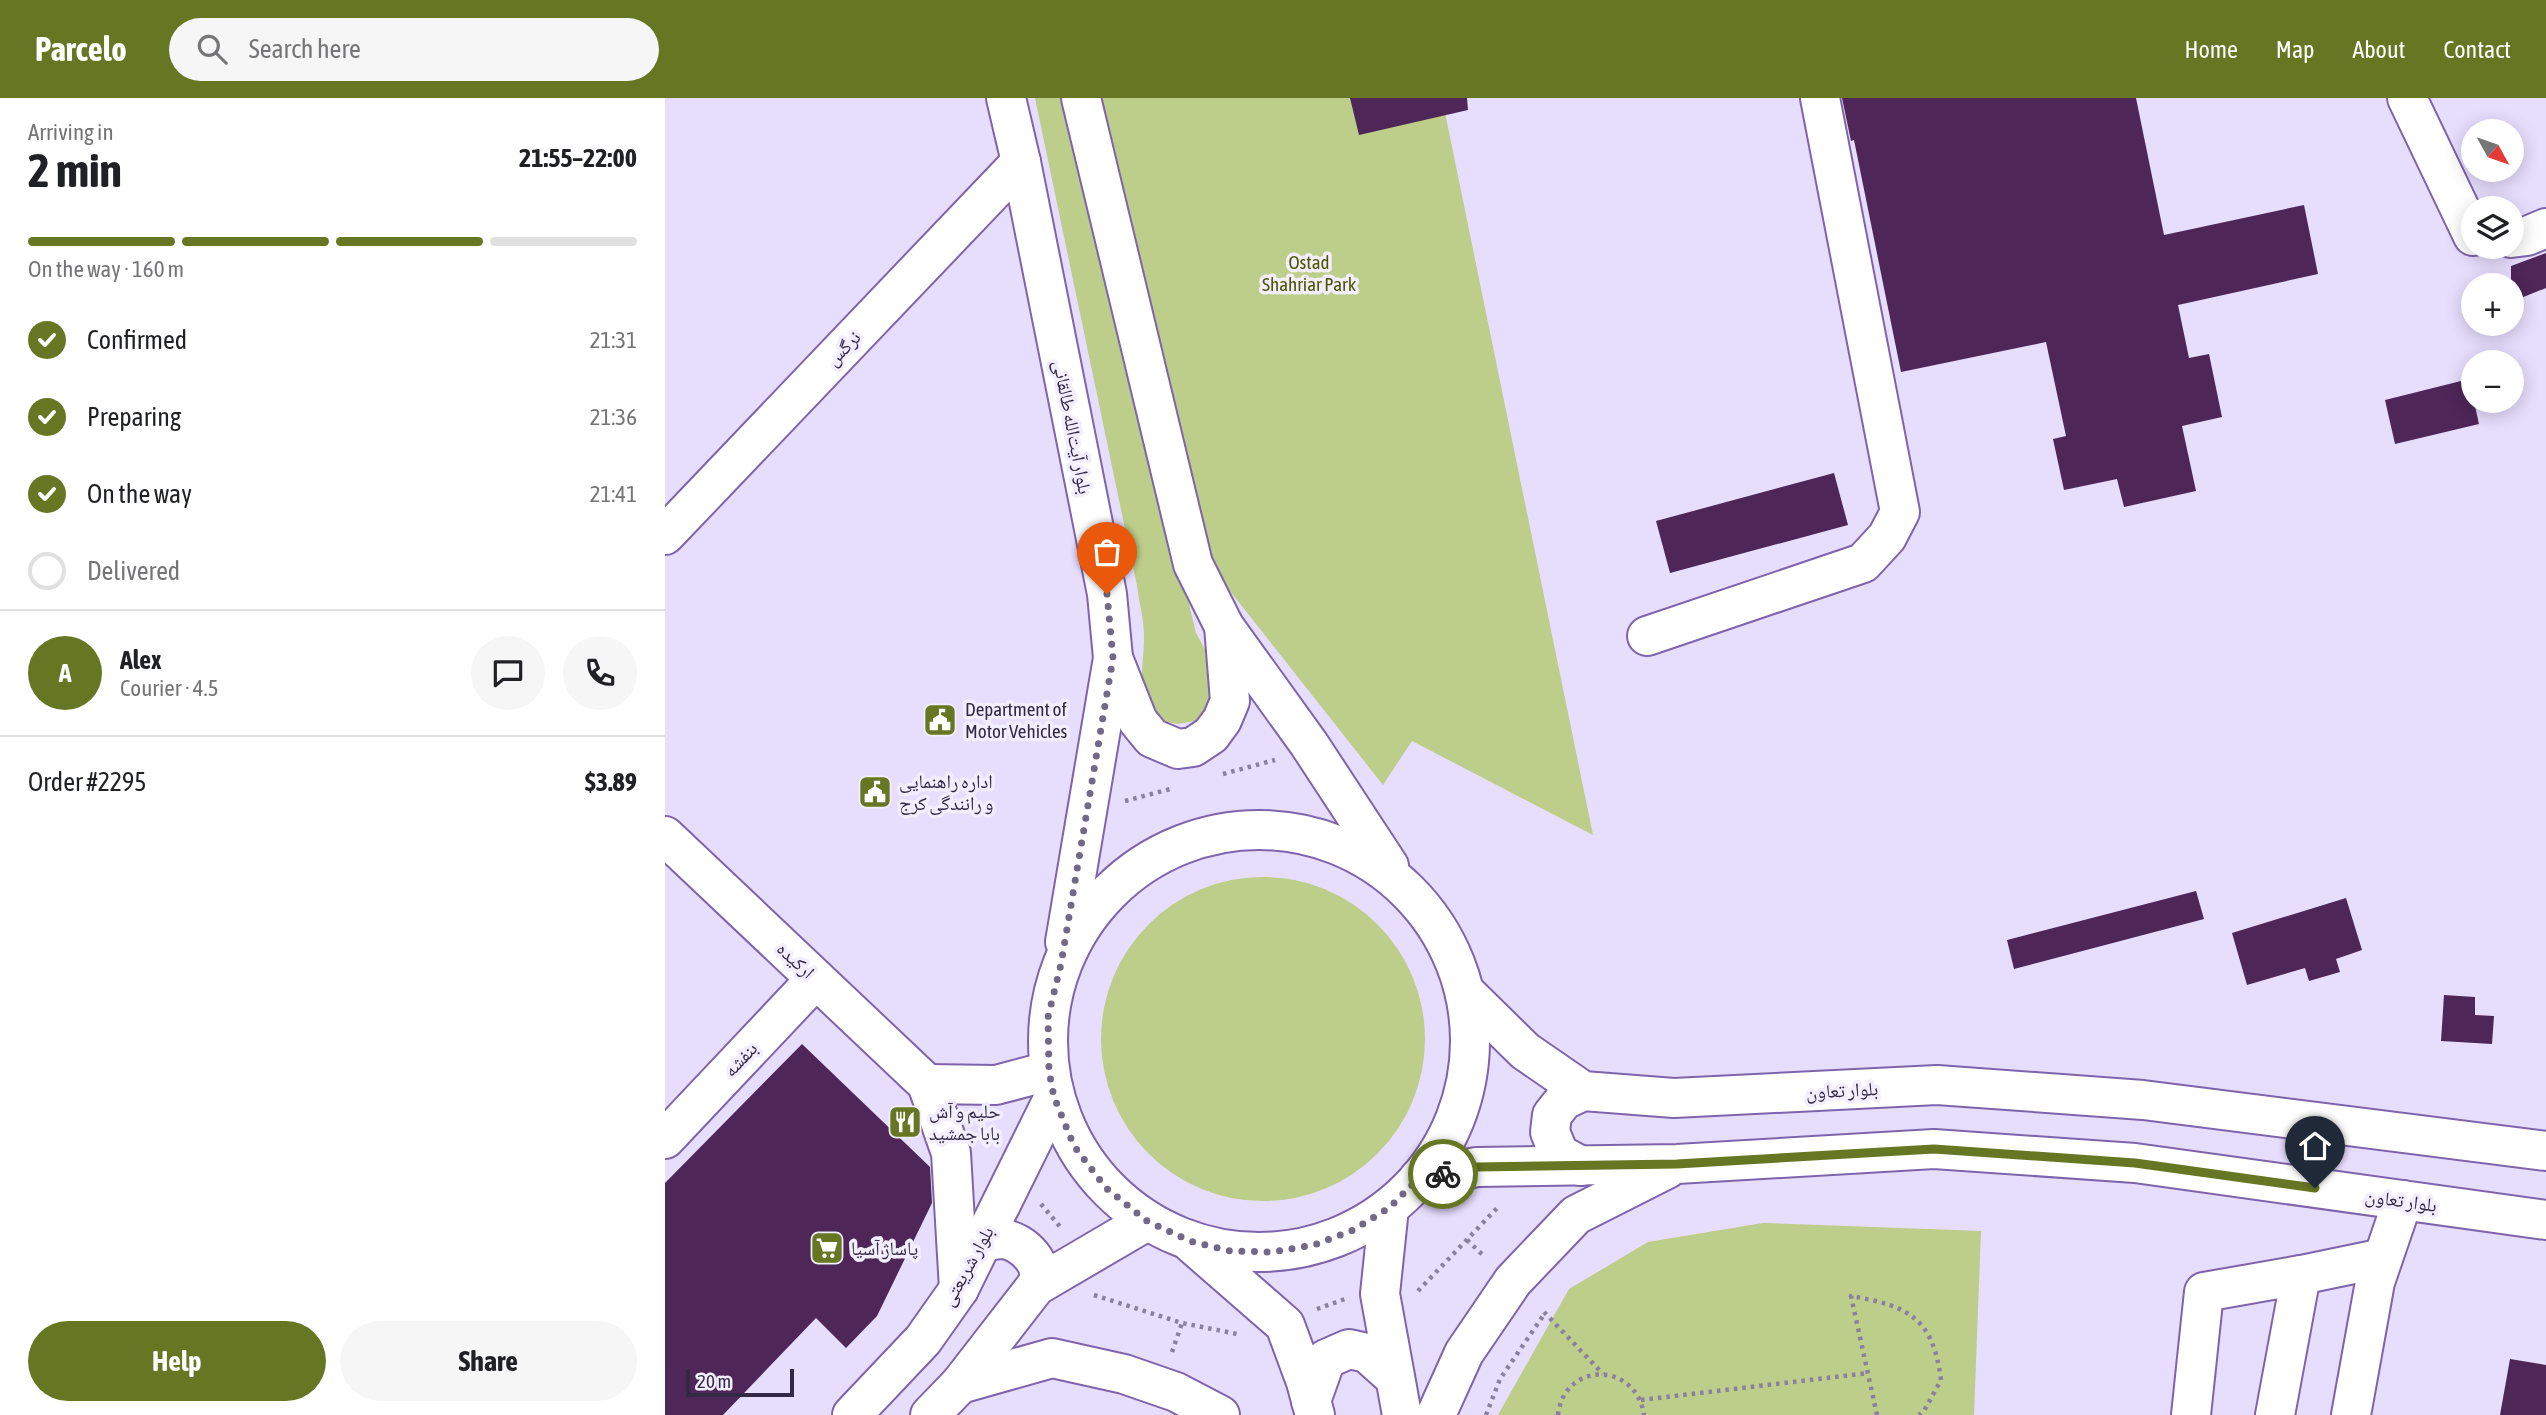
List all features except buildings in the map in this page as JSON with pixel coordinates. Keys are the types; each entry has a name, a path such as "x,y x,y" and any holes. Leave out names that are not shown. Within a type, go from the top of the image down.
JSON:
{"main road":[{"name":"بلوار آیت‌الله طالقانی","path":"1006,98 1107,594 1113,658 1061,964"},
{"path":"1081,98 1193,564 1224,626 1309,744 1398,880 1428,912 1451,950 1465,992 1470,1041 1464,1091 1447,1137 1419,1178 1389,1208 1353,1230 1314,1245 1272,1252 1230,1251 1190,1241 1147,1221 1106,1188 1074,1146 1051,1084 1048,1017 1061,964 1089,913 1130,872 1180,843 1237,829 1295,831 1350,849 1398,880"},
{"path":"1647,636 1863,563 1887,537 1900,512 1820,98"},
{"path":"2407,98 2461,211"},
{"name":"نرگس","path":"665,535 1021,162"},
{"path":"2524,236 2546,228"},
{"path":"1113,658 1138,721 1152,738 1178,749 1193,747 1211,735 1222,720 1230,701 1224,626"},
{"name":"ارکیده","path":"665,836 927,1084 951,1153 958,1289"},
{"name":"بنفشه","path":"665,1139 816,979"},
{"path":"1465,992 1525,1051 1583,1091"},
{"path":"927,1084 1051,1084"},
{"name":"بلوار شریعتی","path":"852,1415 923,1340 958,1289 1051,1084"},
{"name":"بلوار تعاون","path":"1583,1091 1674,1098 1937,1085 2143,1100 2546,1151"},
{"path":"1581,1166 1559,1154 1550,1132 1552,1115 1564,1100 1583,1091"},
{"name":"بلوار تعاون","path":"1419,1178 1477,1167 1677,1164 1934,1149 2135,1163 2546,1220"},
{"path":"1436,1415 1464,1353 1513,1281 1576,1215 1677,1164"},
{"path":"2351,1415 2375,1282 2403,1200"},
{"path":"1389,1208 1380,1294 1402,1415"},
{"path":"1036,1286 1147,1221"},
{"path":"930,1415 960,1384 1039,1280 1038,1269 1025,1249 1015,1242 1004,1239 981,1243"},
{"path":"1190,1241 1285,1325 1313,1408"},
{"path":"2191,1415 2204,1292 2383,1258"},
{"path":"2276,1415 2301,1275"},
{"path":"1313,1408 1326,1359 1349,1349 1367,1353 1395,1378"},
{"path":"960,1384 1052,1358 1124,1374 1177,1392 1220,1415"}],"path":[{"path":"1033,1195 1068,1235"},
{"path":"1408,1292 1419,1291 1504,1200"},
{"path":"1467,1240 1486,1257"},
{"path":"1087,1293 1182,1323 1249,1336"},
{"path":"1313,1310 1353,1296"},
{"path":"1877,1415 1851,1296 1887,1303 1914,1318 1932,1338 1941,1380 1924,1411 1919,1415"},
{"path":"1537,1305 1604,1374"},
{"path":"1486,1415 1500,1379 1545,1312"},
{"path":"1641,1401 1868,1373"},
{"path":"1557,1415 1568,1388 1590,1375 1604,1374 1626,1382 1641,1401 1644,1415"}],"green space":[{"path":"1035,98 1062,98 1107,264 1196,633 1216,669 1216,696 1201,720 1178,724 1161,721 1143,690 1144,630 1137,586"},
{"name":"Ostad Shahriar Park","path":"1097,98 1442,98 1593,835 1412,741 1383,785 1215,572 1097,109"},
{"path":"1247,877 1279,877 1310,884 1340,896 1378,924 1398,949 1413,977 1422,1007 1425,1039 1422,1071 1413,1101 1398,1129 1378,1154 1353,1174 1325,1189 1279,1201 1247,1201 1216,1194 1186,1182 1148,1154 1138,1142 1120,1116 1108,1086 1101,1055 1101,1023 1108,992 1120,962 1148,924 1160,914 1186,896 1216,884"},
{"path":"1763,1223 1981,1231 1974,1415 1498,1415 1569,1289 1648,1242"}],"way so far":[{"path":"1107,594 1113,658 1061,964 1048,1017 1049,1071 1054,1097 1074,1146 1106,1188 1147,1221 1190,1241 1230,1251 1272,1252 1314,1245 1353,1230 1389,1208 1419,1178 1443,1174"}],"place":[{"name":"Department of Motor Vehicles","path":"940,720"},
{"name":"اداره راهنمایی و رانندگی کرج","path":"875,792"},
{"name":"حلیم و آش بابا جمشید","path":"905,1122"},
{"name":"پاساژ آسیا","path":"827,1248"}],"route":[{"path":"1443,1174 1477,1167 1677,1164 1934,1149 2135,1163 2315,1188"}]}
